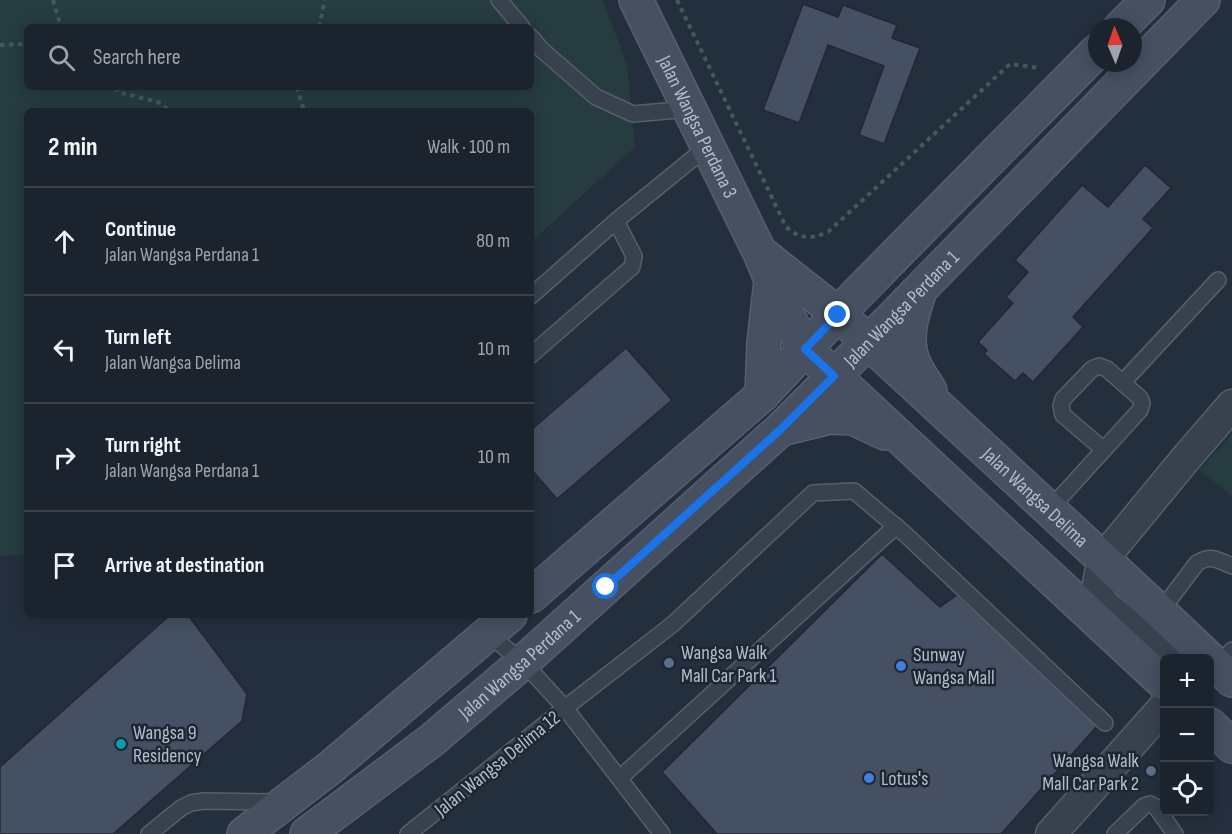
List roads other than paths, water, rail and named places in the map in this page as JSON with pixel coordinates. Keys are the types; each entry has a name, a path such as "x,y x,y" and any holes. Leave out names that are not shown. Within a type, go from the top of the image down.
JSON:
{"street":[{"name":"Jalan Wangsa Perdana 3","path":"636,0 805,349"},
{"path":"1130,18 1148,0"},
{"name":"Jalan Wangsa Perdana 1","path":"307,834 432,740 523,662 781,429 1203,0"},
{"name":"Jalan Wangsa Perdana 1","path":"534,593 762,395 1086,62"},
{"name":"Jalan Wangsa Perdana 3","path":"766,266 838,315"},
{"path":"762,395 766,266"},
{"path":"920,289 910,319 909,345 916,369 947,417"},
{"name":"Jalan Wangsa Delima","path":"838,315 1160,612 1227,665"},
{"path":"805,349 1160,679"},
{"path":"1164,654 1102,603 1097,588 1103,560 1232,405"},
{"path":"781,429 830,417 853,418 905,443"},
{"path":"244,834 331,767 499,624"},
{"path":"1051,834 1163,708"},
{"path":"1214,730 1232,746"}],"lane":[{"path":"499,0 519,24"},
{"path":"534,41 596,97 633,114 689,109"},
{"path":"534,293 616,220 707,147"},
{"path":"534,352 632,267 634,256 616,220"},
{"path":"1123,382 1218,280"},
{"path":"1049,510 1104,450 1140,410 1142,404 1140,398 1107,369 1099,366 1092,369 1063,399 1061,406 1063,415 1104,450"},
{"path":"662,834 565,708 674,624 813,493 854,491 896,526 1105,723"},
{"path":"620,778 896,526"},
{"path":"1160,612 1197,563 1206,558 1212,558 1232,566"},
{"name":"Jalan Wangsa Delima 12","path":"408,834 565,708 523,662 499,624"},
{"path":"149,834 181,808 191,803 204,801 284,802"},
{"path":"1115,834 1144,806 1150,804 1156,807 1175,834"}],"place":[{"name":"Wangsa Walk Mall Car Park 1","path":"669,663"},
{"name":"Sunway Wangsa Mall","path":"901,666"},
{"name":"Wangsa 9 Residency","path":"121,744"},
{"name":"Wangsa Walk Mall Car Park 2","path":"1151,771"},
{"name":"Lotus's","path":"869,778"}]}
